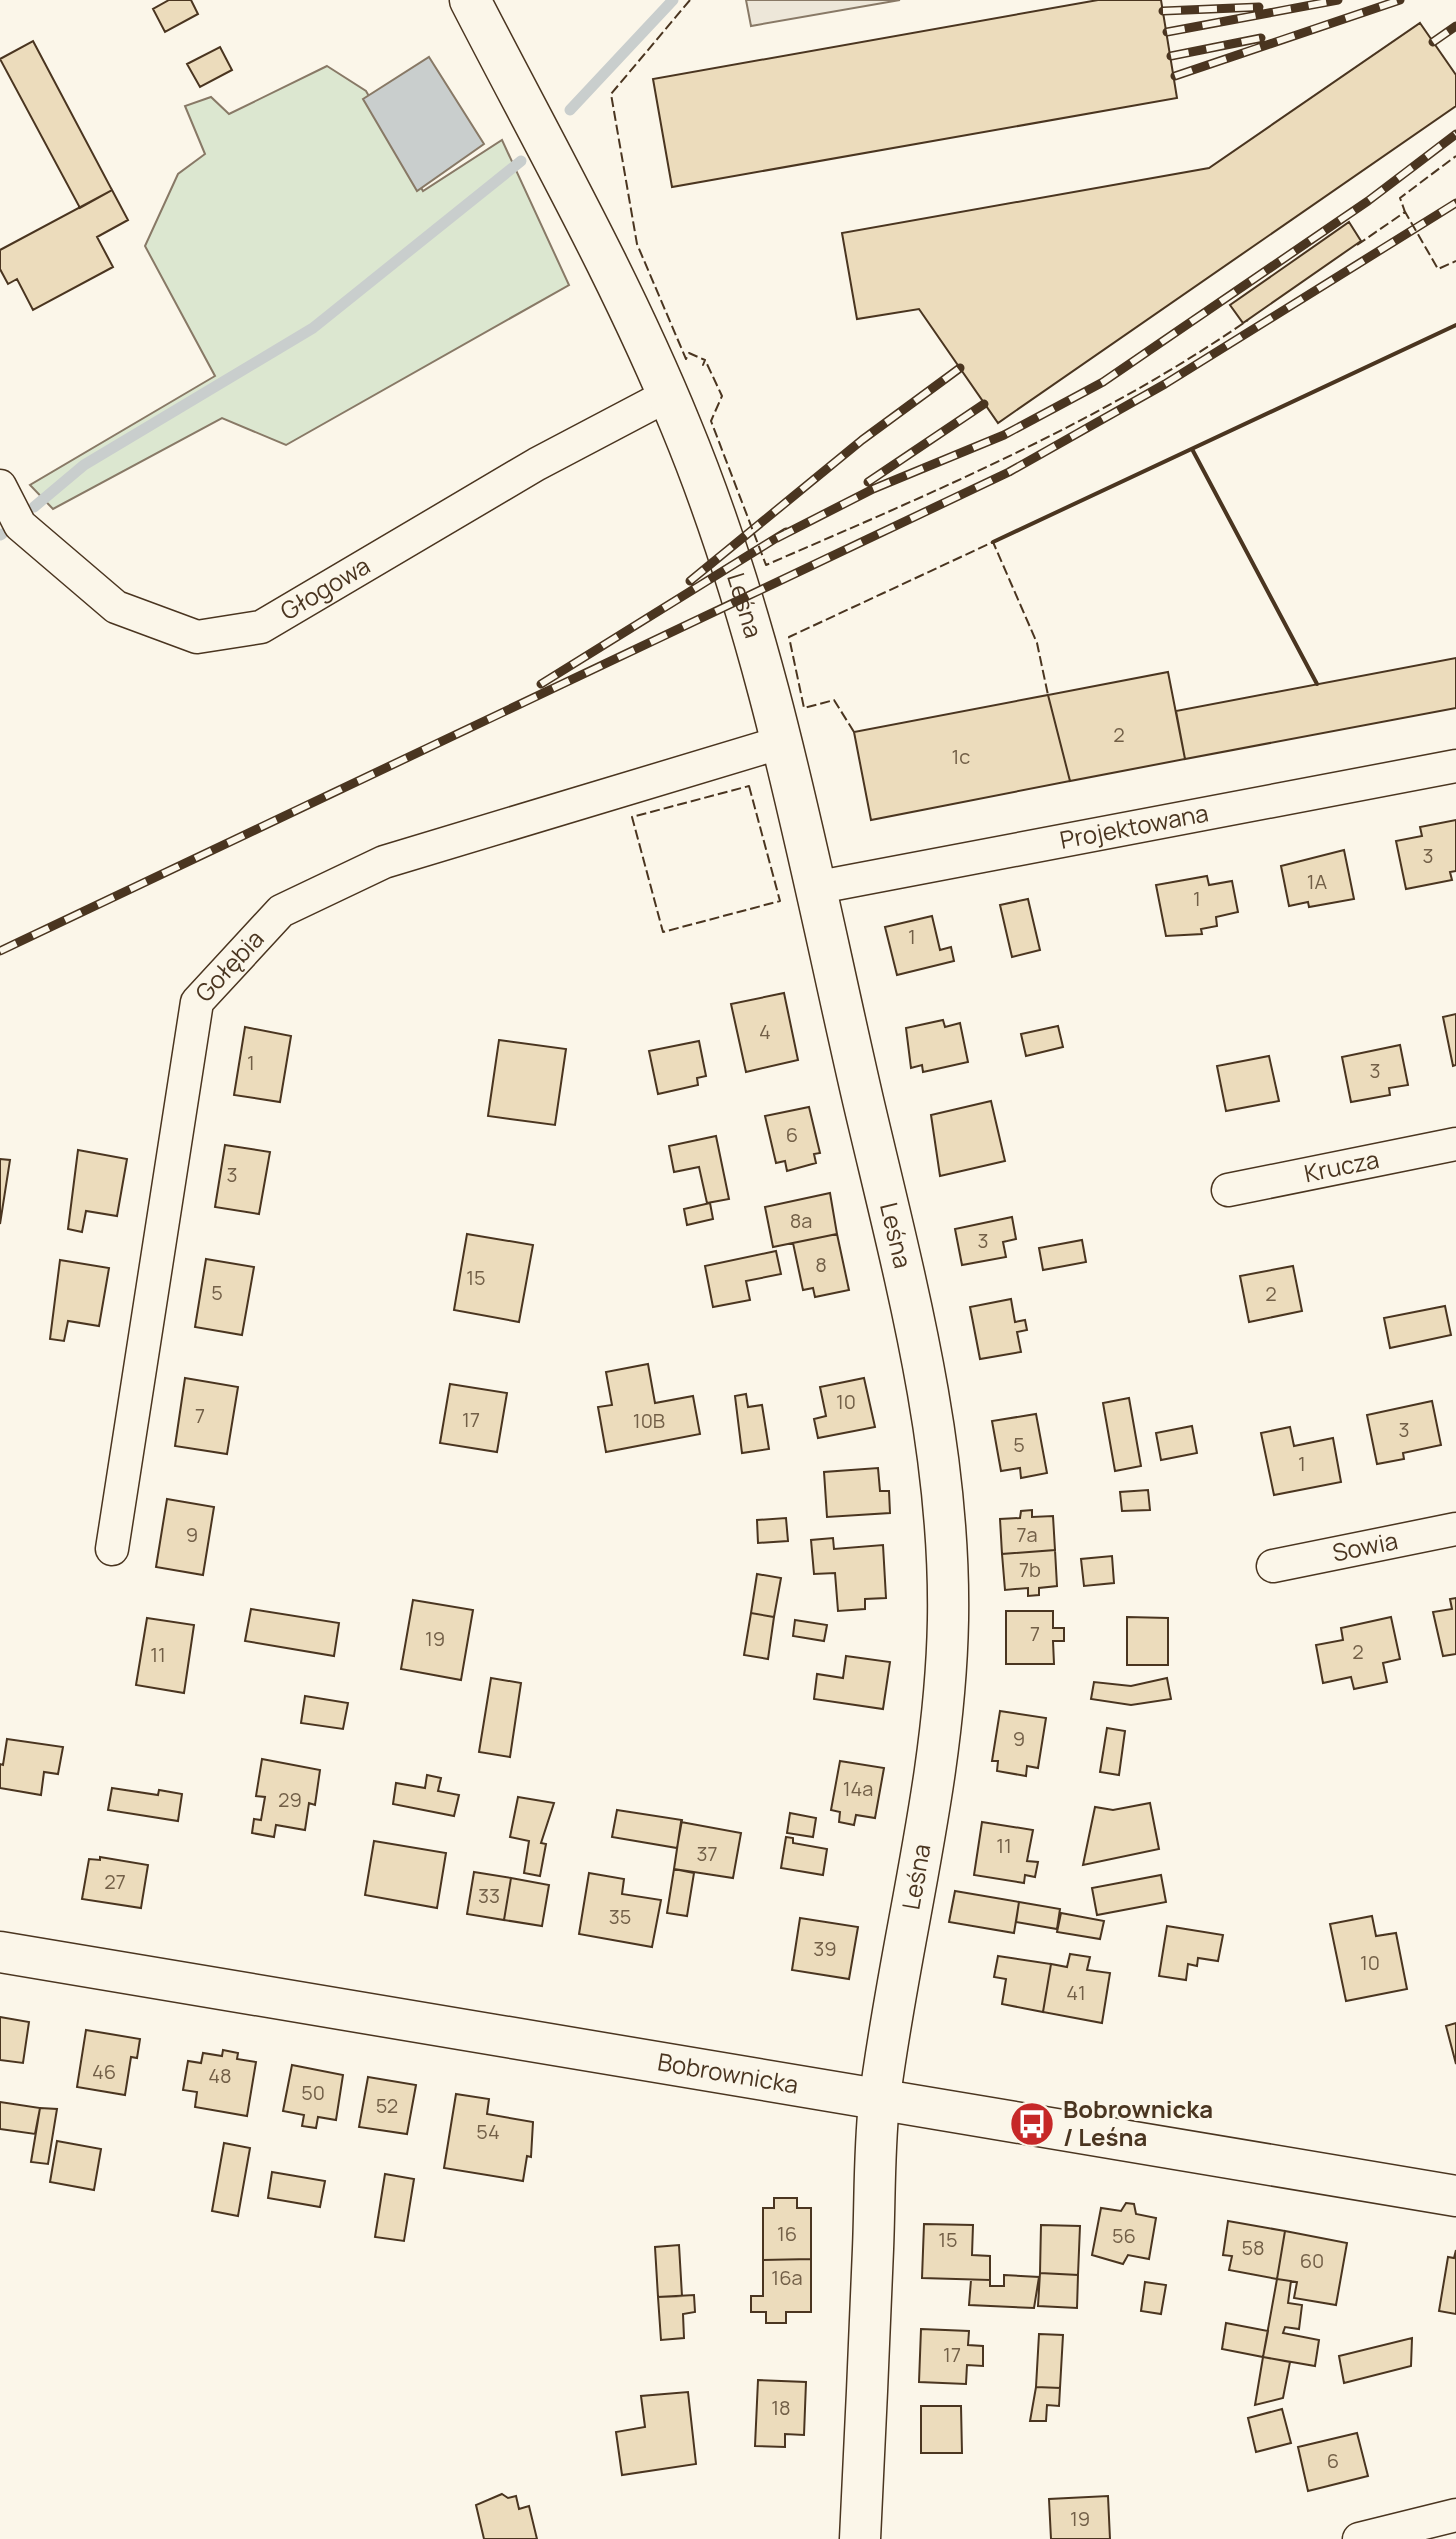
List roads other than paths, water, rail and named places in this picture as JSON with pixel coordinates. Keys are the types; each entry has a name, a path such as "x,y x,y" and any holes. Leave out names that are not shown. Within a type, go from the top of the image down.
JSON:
{"street":[{"name":"Leśna","path":"470,0 620,291 668,395 731,566 814,888 923,1364 936,1446 948,1618 939,1734 880,2099 860,2539"},
{"name":"Głogowa","path":"0,486 20,525 116,607 197,637 261,627 537,464 668,395"},
{"name":"Gołębia","path":"112,1549 197,1002 281,911 384,862 779,743"},
{"name":"Projektowana","path":"814,888 1456,766"},
{"name":"Krucza","path":"1228,1190 1456,1144"},
{"name":"Sowia","path":"1273,1566 1456,1529"},
{"name":"Bobrownicka","path":"0,1952 1456,2196"},
{"path":"1359,2539 1456,2515"}],"waterway":[{"path":"570,110 673,0"},
{"path":"34,507 84,465 313,328 521,161"}],"railway":[{"path":"1167,32 1338,0"},
{"path":"1175,76 1400,0"},
{"path":"1163,11 1259,7"},
{"path":"1433,42 1456,26"},
{"path":"1171,56 1261,38"},
{"path":"777,538 873,489 1004,435 1103,382 1368,201 1456,134"},
{"path":"0,951 1009,472 1165,384 1456,203"},
{"path":"690,581 862,440 960,368"},
{"path":"868,482 984,404"},
{"path":"541,684 786,532"}],"place":[{"name":"Bobrownicka / Leśna","path":"1032,2124"}]}
